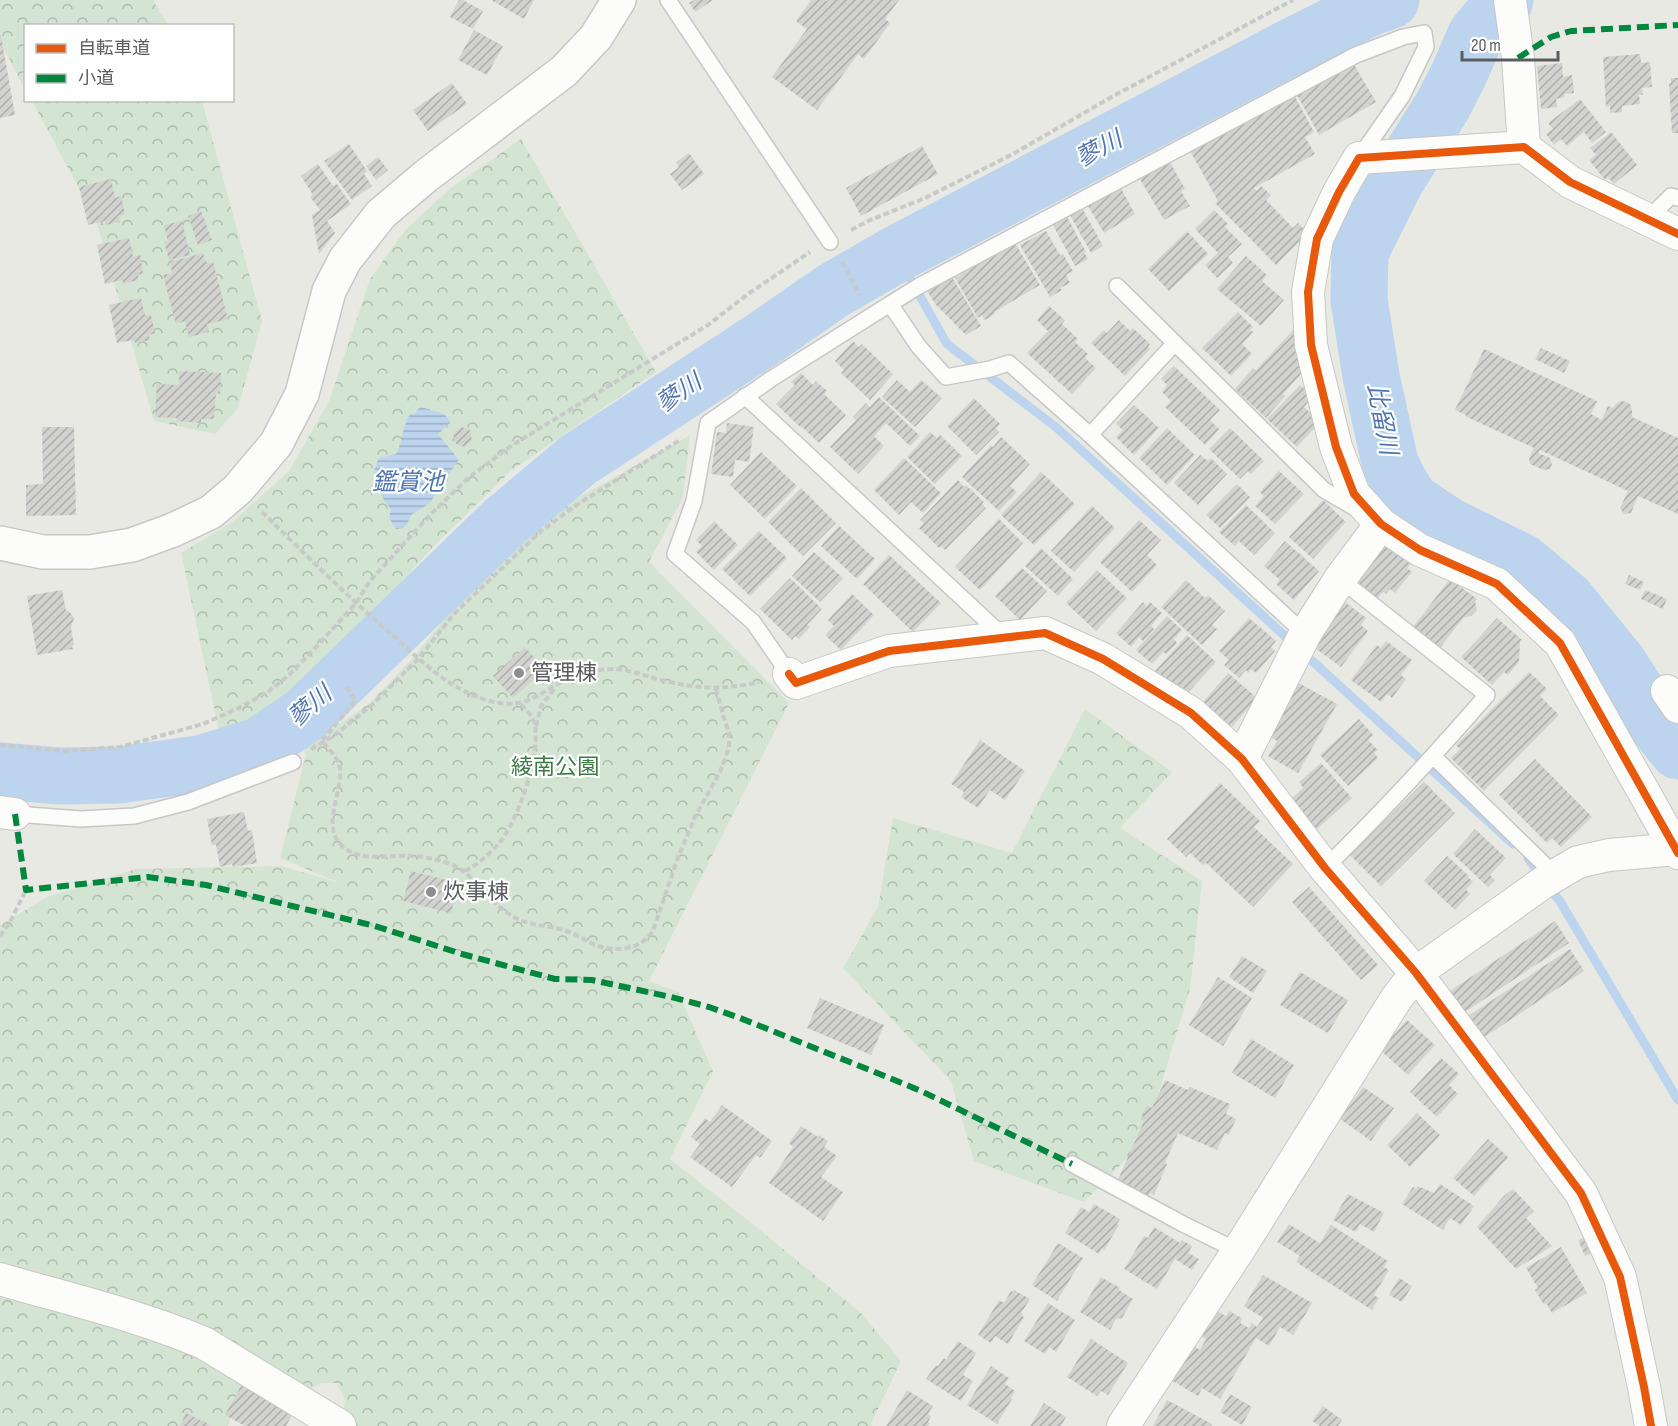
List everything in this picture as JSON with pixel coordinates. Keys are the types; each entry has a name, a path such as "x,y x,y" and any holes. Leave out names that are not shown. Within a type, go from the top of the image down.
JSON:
{"street":[{"path":"0,543 43,552 90,552 132,545 173,530 211,512 238,489 276,444 302,394 329,291 345,260 381,214 426,176 564,71 596,38 619,0"},
{"path":"1510,0 1517,51 1524,147"},
{"path":"1123,1426 1239,1251 1396,999 1416,973 1544,882 1578,862 1609,855 1677,850 1560,643 1497,584 1420,550 1381,524 1354,494 1336,447 1311,345 1308,292 1317,239 1326,216 1339,192 1365,159 1524,147 1570,182 1678,234"},
{"path":"1242,759 1305,634 1340,579 1381,524"},
{"path":"789,674 796,683 889,651 1045,633 1103,659 1191,713 1242,759 1325,868 1416,973 1581,1194 1620,1277 1651,1426"},
{"path":"0,1279 139,1320 196,1340 244,1366 340,1426"}],"lane":[{"path":"668,0 830,242"},
{"path":"789,674 753,622 675,554 694,501 708,423 745,396 904,294 1356,56 1403,37 1424,33 1426,47 1402,96 1365,159"},
{"path":"1647,220 1671,196 1678,198"},
{"path":"1117,286 1324,490 1381,524"},
{"path":"890,304 919,347 946,377 1009,363 1305,634"},
{"path":"1090,435 1174,344"},
{"path":"745,396 1005,639"},
{"path":"1325,868 1434,757 1487,695 1340,579"},
{"path":"1434,757 1556,876"},
{"path":"8,813 81,819 134,816 188,801 293,762"},
{"path":"1072,1164 1183,1224 1239,1251"}],"path":[{"path":"868,221 925,198 1011,155 1115,95 1293,0"},
{"path":"840,259 861,296"},
{"path":"0,745 65,751 120,747 203,724 268,692 288,676 356,603 370,581 429,516 467,479 511,446 708,325 748,294"},
{"path":"293,762 322,741 335,735 373,704 418,659 454,614 541,531 576,506 708,423"},
{"path":"238,489 356,603 418,659 451,683 480,698 499,703 519,703 538,696 560,682 581,673 603,670 621,669 663,681 716,689 789,674"},
{"path":"534,735 541,706 560,682"},
{"path":"322,741 356,700 346,687"},
{"path":"322,741 340,766 333,830 349,852 360,856 413,856 435,859 465,871 493,901 521,922 564,930 608,949 631,947 647,939 658,918 686,838 720,772 729,748 729,733 716,689"},
{"path":"465,871 481,861 501,841 515,817 529,779 535,724 530,713 519,703"},
{"path":"0,936 9,924 26,890"}],"green space":[{"path":"0,0 153,0 167,24 24,24 24,87 0,41"},
{"path":"33,102 202,102 262,321 238,408 215,434 154,421 96,220"},
{"path":"521,139 656,372 512,470 434,546 334,655 286,702 255,720 219,731 181,553 231,523 289,471 329,401 370,279 405,230 451,188"},
{"name":"綾南公園","path":"690,435 683,497 649,562 789,703 649,981 678,992 713,1071 670,1159 861,1313 901,1361 872,1426 342,1426 345,1399 337,1383 322,1383 302,1394 228,1411 230,1421 227,1426 0,1426 0,925 47,897 136,869 281,866 340,883 280,858 306,755 303,746 321,737 371,702 411,660 451,611 539,526 572,501"},
{"path":"1085,709 1172,772 1120,828 1202,881 1190,989 1144,1141 1084,1202 974,1161 951,1081 843,968 878,907 893,818 1012,853"}],"water":[{"name":"鑑賞池","path":"421,407 444,414 451,422 438,434 459,460 430,503 411,515 403,528 396,529 389,518 391,509 376,485 376,465 379,458 396,454 407,419 410,414 416,413"}],"building":[{"path":"459,0 483,11 473,29 450,17"},
{"path":"491,0 534,0 524,19"},
{"path":"694,0 713,0 695,12 689,3"},
{"path":"811,0 899,0 885,19 890,23 864,59 858,54 817,110 772,77 807,29 796,21"},
{"path":"474,30 503,46 487,75 458,60"},
{"path":"0,36 15,115 0,118"},
{"path":"1640,54 1641,63 1650,62 1652,87 1642,88 1643,95 1639,95 1640,104 1622,106 1622,112 1610,113 1610,106 1606,107 1603,57"},
{"path":"1352,61 1376,102 1319,135 1296,93"},
{"path":"1562,63 1563,77 1572,75 1574,93 1564,94 1565,97 1556,99 1557,107 1541,109 1537,66"},
{"path":"1671,78 1678,78 1678,133 1672,133 1669,84"},
{"path":"452,83 467,104 428,131 413,110"},
{"path":"1293,93 1314,132 1305,137 1315,154 1254,188 1257,191 1261,186 1271,195 1266,200 1293,228 1298,223 1308,233 1276,265 1215,203 1218,201 1190,151"},
{"path":"1580,99 1606,132 1592,143 1584,132 1567,146 1561,139 1554,145 1546,134 1553,129 1548,123"},
{"path":"1611,132 1637,165 1614,184 1608,177 1605,180 1589,160 1596,155 1590,148"},
{"path":"349,144 367,171 364,174 372,186 352,200 324,161"},
{"path":"922,146 938,174 861,216 846,188"},
{"path":"689,153 704,174 682,190 670,174 679,167 676,162"},
{"path":"378,157 388,170 376,180 366,166"},
{"path":"1170,162 1185,189 1181,191 1190,206 1164,220 1140,179"},
{"path":"318,164 333,186 337,184 351,204 327,221 335,233 319,254 312,215 320,210 310,197 313,195 301,176"},
{"path":"111,179 115,198 121,196 125,214 119,216 120,222 105,225 105,221 88,225 79,187"},
{"path":"1120,187 1135,214 1104,233 1088,206"},
{"path":"1082,208 1103,246 1091,253 1070,215"},
{"path":"1214,210 1228,224 1225,227 1242,244 1228,257 1233,263 1217,278 1205,265 1218,253 1195,229"},
{"path":"201,211 212,240 198,245 188,216"},
{"path":"1067,217 1088,259 1075,266 1053,225"},
{"path":"182,221 190,255 169,260 164,242 168,241 164,225"},
{"path":"1046,231 1060,255 1063,254 1073,271 1066,275 1070,283 1050,297 1020,245"},
{"path":"1187,231 1208,254 1169,291 1148,269"},
{"path":"129,238 133,257 140,255 143,273 138,275 138,280 124,284 122,280 105,284 97,245"},
{"path":"1015,243 1040,285 994,312 995,314 985,320 982,315 978,318 955,278"},
{"path":"203,253 206,264 213,262 228,319 207,324 209,332 189,337 185,321 176,324 163,275 172,273 170,262"},
{"path":"1246,256 1267,275 1262,281 1284,300 1261,326 1217,289"},
{"path":"952,277 981,326 966,335 936,305 927,291"},
{"path":"141,298 145,316 151,315 155,333 149,335 150,340 117,343 109,305"},
{"path":"1049,306 1065,320 1062,324 1078,339 1075,342 1088,354 1085,358 1096,368 1072,394 1027,353 1048,331 1037,320"},
{"path":"1238,312 1253,327 1250,330 1253,332 1242,344 1252,354 1231,376 1202,348"},
{"path":"1119,320 1130,331 1133,328 1150,344 1148,347 1150,349 1125,376 1091,343 1104,330 1107,333"},
{"path":"1296,327 1308,366 1283,394 1285,396 1266,418 1235,389 1253,368 1256,370"},
{"path":"853,341 859,347 862,344 893,374 870,400 841,373 844,370 835,361"},
{"path":"1541,348 1570,361 1564,373 1535,359"},
{"path":"1484,349 1597,401 1591,414 1602,420 1608,406 1613,408 1621,401 1627,402 1631,405 1632,417 1678,438 1678,514 1638,496 1631,513 1624,514 1620,508 1628,491 1540,450 1538,453 1550,458 1552,464 1550,469 1544,470 1530,464 1529,458 1534,448 1455,410"},
{"path":"1174,366 1220,410 1210,420 1219,429 1205,445 1165,407 1171,401 1162,392 1167,385 1161,379"},
{"path":"179,371 221,373 220,394 216,393 214,419 201,419 201,423 176,421 177,418 155,417 157,384 179,385"},
{"path":"801,373 813,385 816,381 827,391 824,394 846,415 819,443 776,404 795,385 791,382"},
{"path":"897,380 910,392 921,380 942,398 915,427 882,397"},
{"path":"1300,385 1313,397 1304,407 1320,422 1297,447 1267,419"},
{"path":"879,397 920,436 910,446 886,423 874,436 884,446 858,474 830,447 856,420 853,417 866,403 870,407"},
{"path":"974,398 1000,424 996,428 999,432 976,455 947,426"},
{"path":"1134,405 1159,428 1134,455 1116,437 1123,430 1116,424"},
{"path":"727,423 754,427 749,462 735,460 733,477 711,474 717,432 726,433"},
{"path":"42,427 74,427 76,515 26,516 26,485 43,484"},
{"path":"461,427 470,430 472,440 465,447 456,444 453,434"},
{"path":"1167,428 1195,455 1167,485 1139,458"},
{"path":"1230,428 1264,461 1251,474 1248,471 1240,479 1209,449"},
{"path":"930,432 937,438 940,435 962,456 935,484 907,457"},
{"path":"1001,437 1030,464 1010,486 1017,492 999,511 962,477"},
{"path":"761,452 797,486 765,519 730,485"},
{"path":"1200,455 1208,461 1211,458 1227,474 1198,505 1174,483"},
{"path":"904,458 941,493 923,513 911,502 899,515 874,490"},
{"path":"1279,471 1304,494 1275,524 1255,506 1264,496 1260,492"},
{"path":"1041,472 1075,504 1034,545 1001,515"},
{"path":"958,480 984,502 982,504 986,508 945,550 941,546 939,548 919,528 924,523 920,520"},
{"path":"1237,484 1250,497 1220,528 1206,515"},
{"path":"801,488 836,523 803,556 768,522"},
{"path":"1323,500 1346,522 1313,559 1289,537"},
{"path":"1246,505 1275,533 1254,555 1239,541 1235,546 1219,532"},
{"path":"1092,506 1115,528 1074,572 1051,551"},
{"path":"999,519 1023,543 980,590 955,567"},
{"path":"1139,520 1161,540 1147,555 1157,565 1132,592 1100,562"},
{"path":"714,521 738,545 714,570 696,552 702,546 696,540"},
{"path":"839,526 875,559 857,579 821,546"},
{"path":"759,531 787,558 750,596 722,569"},
{"path":"1285,541 1319,571 1294,600 1276,584 1280,580 1264,566"},
{"path":"1380,541 1410,564 1407,568 1412,572 1395,593 1390,589 1386,594 1383,592 1377,599 1356,583"},
{"path":"1041,548 1073,579 1058,596 1025,566"},
{"path":"814,552 843,578 820,602 792,576"},
{"path":"889,555 941,603 913,632 863,584"},
{"path":"1022,568 1047,591 1020,620 995,596"},
{"path":"1097,570 1127,598 1096,631 1066,603"},
{"path":"1629,575 1644,582 1640,590 1625,584"},
{"path":"790,578 822,609 807,625 810,627 799,639 795,636 792,640 760,609"},
{"path":"1450,579 1477,599 1475,601 1477,610 1471,616 1463,618 1440,648 1413,627"},
{"path":"1186,580 1205,598 1208,595 1225,611 1212,625 1217,629 1202,645 1161,607"},
{"path":"62,590 66,611 69,611 74,618 71,628 73,649 37,655 27,596"},
{"path":"1645,590 1667,599 1663,609 1641,599"},
{"path":"852,594 874,615 841,650 825,635 834,626 828,620"},
{"path":"1143,602 1147,606 1150,602 1162,613 1151,626 1154,629 1143,641 1139,637 1131,647 1116,633"},
{"path":"1345,602 1366,618 1361,625 1368,631 1341,667 1312,646"},
{"path":"1167,616 1182,630 1174,639 1177,643 1166,654 1163,652 1152,664 1136,650"},
{"path":"1249,618 1276,641 1271,647 1275,651 1256,673 1251,669 1248,673 1246,670 1239,678 1224,665 1229,660 1219,651"},
{"path":"1497,618 1522,640 1520,641 1519,662 1508,675 1504,672 1492,685 1461,657"},
{"path":"1187,635 1216,662 1185,696 1155,671"},
{"path":"1386,641 1412,660 1401,675 1406,679 1392,698 1387,694 1381,702 1351,680 1377,645 1381,648"},
{"name":"管理棟","path":"525,647 545,670 513,698 493,676"},
{"path":"1529,672 1547,689 1540,696 1559,715 1484,791 1451,758 1460,749 1456,745"},
{"path":"1228,673 1257,698 1232,727 1203,702"},
{"path":"1293,680 1337,704 1298,773 1268,756 1277,741 1263,733"},
{"path":"1359,719 1373,735 1368,740 1378,750 1374,753 1378,758 1348,786 1320,755"},
{"path":"980,740 1025,771 1005,800 990,790 978,808 961,797 964,792 951,784"},
{"path":"1535,759 1592,817 1561,847 1552,838 1547,843 1499,795"},
{"path":"1321,763 1352,798 1317,829 1291,799 1303,788 1299,782"},
{"path":"1424,782 1455,813 1381,886 1350,855"},
{"path":"1220,783 1260,821 1254,827 1293,864 1253,907 1206,863 1203,865 1190,853 1186,857 1167,839"},
{"path":"244,812 248,831 252,830 257,863 220,867 216,845 212,845 207,819"},
{"path":"1475,829 1506,858 1490,875 1495,880 1488,887 1453,854"},
{"path":"1447,856 1473,882 1466,890 1470,894 1455,910 1424,881"},
{"name":"炊事棟","path":"411,871 458,883 451,913 403,901"},
{"path":"1309,887 1378,965 1361,980 1292,902"},
{"path":"1555,921 1569,943 1465,1012 1450,991"},
{"path":"1570,949 1584,971 1480,1040 1465,1018"},
{"path":"1242,956 1267,971 1253,993 1229,977"},
{"path":"1300,972 1348,1000 1328,1033 1280,1005"},
{"path":"1218,977 1252,998 1223,1046 1189,1025"},
{"path":"820,998 884,1025 871,1055 807,1028"},
{"path":"1407,1020 1435,1045 1408,1075 1380,1050"},
{"path":"1251,1039 1294,1065 1275,1098 1232,1073"},
{"path":"1441,1058 1459,1074 1449,1085 1458,1094 1437,1117 1410,1092"},
{"path":"1165,1080 1188,1090 1190,1087 1230,1104 1226,1114 1236,1119 1229,1135 1225,1133 1217,1150 1178,1133 1154,1195 1150,1193 1148,1196 1117,1182 1144,1121 1141,1120 1147,1105 1152,1108"},
{"path":"1363,1087 1394,1108 1371,1141 1340,1119"},
{"path":"722,1105 772,1141 760,1158 756,1155 732,1187 690,1157 700,1144 691,1137 705,1118 710,1122"},
{"path":"1417,1113 1440,1135 1410,1167 1387,1145"},
{"path":"801,1126 828,1141 824,1147 837,1156 821,1177 843,1192 823,1221 769,1183 793,1147 789,1143"},
{"path":"1488,1139 1508,1157 1474,1196 1453,1178"},
{"path":"1440,1184 1474,1206 1461,1225 1450,1218 1443,1230 1402,1204 1413,1187 1416,1189 1418,1186 1434,1193"},
{"path":"1513,1189 1534,1211 1526,1218 1552,1246 1516,1269 1477,1227"},
{"path":"1348,1194 1384,1213 1374,1232 1360,1224 1356,1232 1333,1220"},
{"path":"1094,1204 1120,1219 1117,1224 1119,1225 1104,1250 1102,1248 1099,1254 1065,1233 1081,1207 1089,1212"},
{"path":"1289,1224 1320,1243 1331,1225 1388,1261 1384,1267 1389,1270 1374,1295 1379,1298 1372,1310 1296,1262 1300,1256 1277,1242"},
{"path":"1154,1227 1180,1243 1182,1240 1192,1246 1188,1253 1199,1259 1192,1270 1175,1259 1157,1289 1124,1269 1144,1236 1148,1238"},
{"path":"1591,1235 1598,1250 1585,1256 1578,1240"},
{"path":"1058,1243 1083,1258 1057,1301 1032,1285"},
{"path":"1561,1247 1587,1293 1552,1313 1535,1290 1538,1288 1526,1268"},
{"path":"1263,1275 1312,1303 1293,1335 1280,1327 1269,1346 1256,1338 1220,1399 1202,1388 1198,1396 1171,1380 1192,1345 1200,1350 1206,1339 1202,1337 1217,1311 1226,1316 1229,1311 1242,1318 1240,1323 1249,1328 1252,1323 1257,1327 1263,1318 1244,1306"},
{"path":"1101,1277 1133,1299 1122,1318 1116,1319 1110,1330 1080,1312"},
{"path":"1399,1278 1412,1286 1402,1302 1389,1295"},
{"path":"1014,1290 1030,1299 1021,1313 1024,1317 1008,1344 995,1336 991,1343 978,1335 999,1300 1004,1303"},
{"path":"1048,1303 1075,1320 1056,1352 1049,1347 1045,1354 1024,1341"},
{"path":"1091,1339 1128,1363 1108,1395 1101,1391 1097,1396 1067,1377"},
{"path":"958,1341 976,1353 963,1375 973,1381 961,1401 926,1379 936,1365 938,1366 944,1358 946,1360"},
{"path":"991,1366 1009,1378 1005,1384 1015,1391 997,1424 967,1405"},
{"path":"242,1384 293,1413 286,1426 245,1426 225,1415"},
{"path":"907,1390 933,1406 928,1414 931,1416 928,1422 930,1423 928,1426 886,1426"},
{"path":"1230,1394 1252,1407 1242,1425 1220,1412"},
{"path":"1167,1400 1212,1424 1211,1426 1153,1426"},
{"path":"1044,1403 1066,1417 1061,1426 1030,1426"},
{"path":"1323,1406 1342,1420 1338,1426 1320,1426 1312,1421"},
{"path":"186,1413 212,1426 180,1426"}],"waterway":[{"name":"蓼川","path":"0,771 60,776 118,775 199,764 259,746 306,714 503,523 578,460 834,290 900,252 1287,49 1371,7 1391,0"},
{"name":"比留川","path":"1505,0 1476,35 1443,105 1395,182 1360,252 1359,300 1371,376 1390,463 1411,501 1447,525 1522,562 1566,599 1619,664 1658,726 1678,751"},
{"path":"896,254 947,344 1057,428 1513,844"},
{"path":"1528,858 1561,903 1678,1100"}],"marked path":[{"path":"1518,58 1551,37 1571,31 1678,25"},
{"path":"15,814 26,890 148,877 206,885 375,926 462,954 555,979 592,980 671,997 740,1018 921,1091 1072,1164"}],"cycle path":[{"path":"1678,234 1570,182 1524,147 1359,158 1339,192 1317,239 1308,292 1311,345 1336,447 1354,494 1381,524 1420,550 1497,584 1560,643 1678,853"},
{"path":"789,674 796,683 889,651 1045,633 1103,659 1191,713 1242,759 1325,868 1416,973 1581,1193 1620,1277 1651,1426"}],"place":[{"name":"管理棟","path":"519,673"},
{"name":"炊事棟","path":"431,892"}]}
